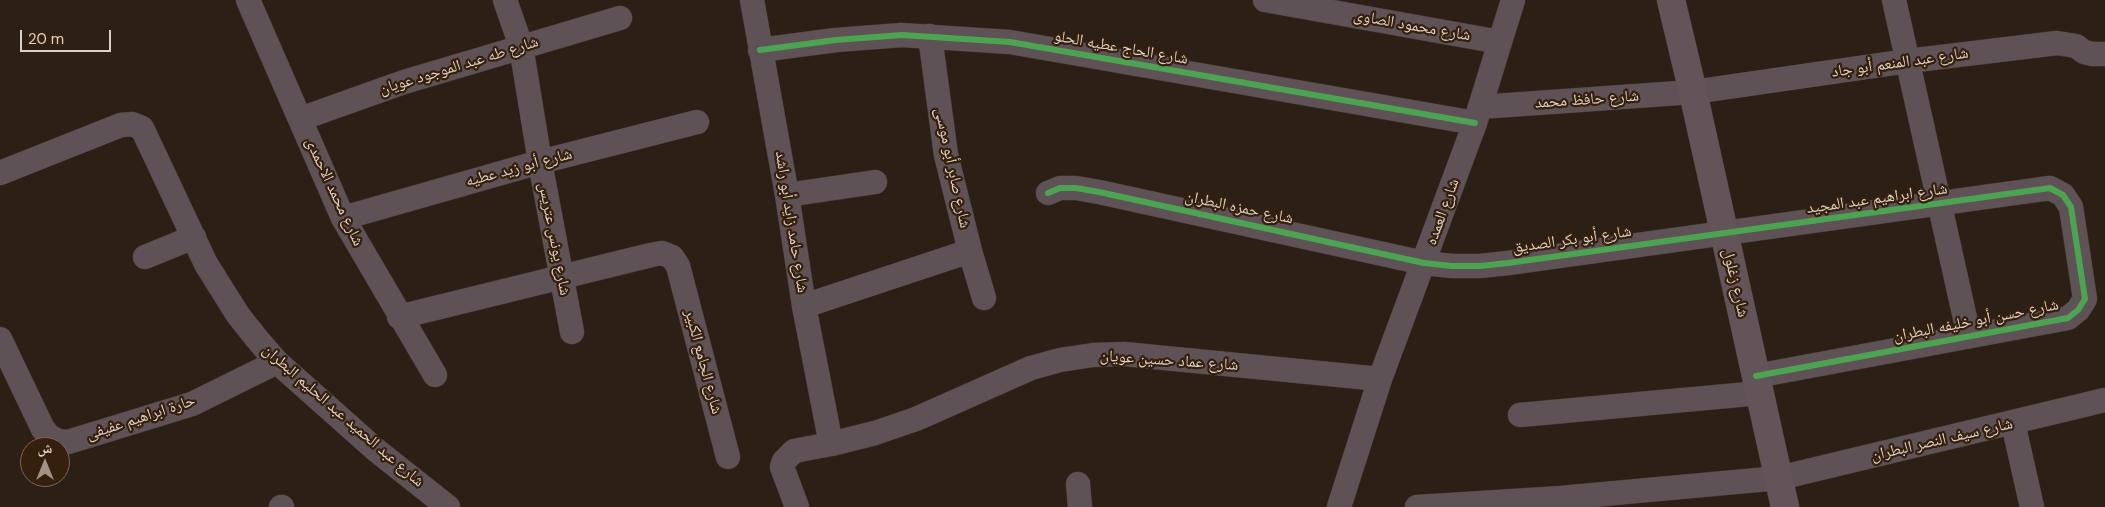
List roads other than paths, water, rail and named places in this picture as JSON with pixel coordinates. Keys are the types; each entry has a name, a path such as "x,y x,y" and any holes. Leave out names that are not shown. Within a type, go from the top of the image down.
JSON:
{"street":[{"name":"شارع محمد الاحمدى","path":"248,0 343,218 399,317 435,375"},
{"name":"شارع يونس عتريس","path":"505,0 521,46 540,162 572,332"},
{"name":"شارع حامد زايد أبو راشد","path":"752,0 787,195 804,306 831,444"},
{"name":"شارع محمود الصاوى","path":"1265,0 1500,42"},
{"name":"شارع العمده","path":"1339,507 1380,379 1478,115 1512,0"},
{"name":"شارع زغلول","path":"1671,0 1785,507"},
{"path":"1894,0 1969,336"},
{"name":"شارع طه عبد الموجود عويان","path":"300,119 404,82 620,18"},
{"name":"شارع الحاج عطيه الحلو","path":"760,50 836,40 902,35 1010,42 1478,115"},
{"name":"شارع صابر أبو موسى","path":"930,36 946,155 984,298"},
{"name":"شارع عبد المنعم أبو جاد","path":"1693,92 1908,61 2057,43 2076,46 2084,52 2105,54"},
{"name":"شارع حافظ محمد","path":"1478,115 1693,92"},
{"name":"شارع أبو زيد عطيه","path":"343,218 540,162 696,122"},
{"name":"شارع عبد الحميد عبد الحليم البطران","path":"0,173 121,125 132,124 142,128 206,264 257,339 277,362 376,450 448,507"},
{"path":"787,195 874,182"},
{"name":"شارع حمزه البطران","path":"1048,193 1060,188 1076,188 1099,192 1424,263"},
{"name":"شارع حسن أبو خليفه البطران","path":"1520,415 1758,385 1969,336 2068,318 2078,310 2086,299 2071,207 2064,195 2050,188 2035,191"},
{"name":"شارع ابراهيم عبد المجيد","path":"1724,234 2035,191"},
{"name":"شارع أبو بكر الصديق","path":"1424,263 1480,266 1724,234"},
{"path":"145,257 194,237"},
{"path":"804,306 970,251"},
{"name":"شارع الجامع الكبير","path":"561,276 662,253 672,257 678,266 728,457"},
{"path":"399,317 561,276"},
{"name":"حارة ابراهيم عفيفى","path":"0,338 43,429 58,441 68,442 192,404 277,362"},
{"name":"شارع عماد حسين عويان","path":"797,507 782,467 784,461 794,451 874,433 916,419 1031,368 1060,360 1093,355 1124,354 1380,379"},
{"name":"شارع سيف النصر البطران","path":"1417,507 1561,498 1779,478 2105,400"},
{"path":"2013,423 2032,507"},
{"path":"1078,484 1080,507"}]}
